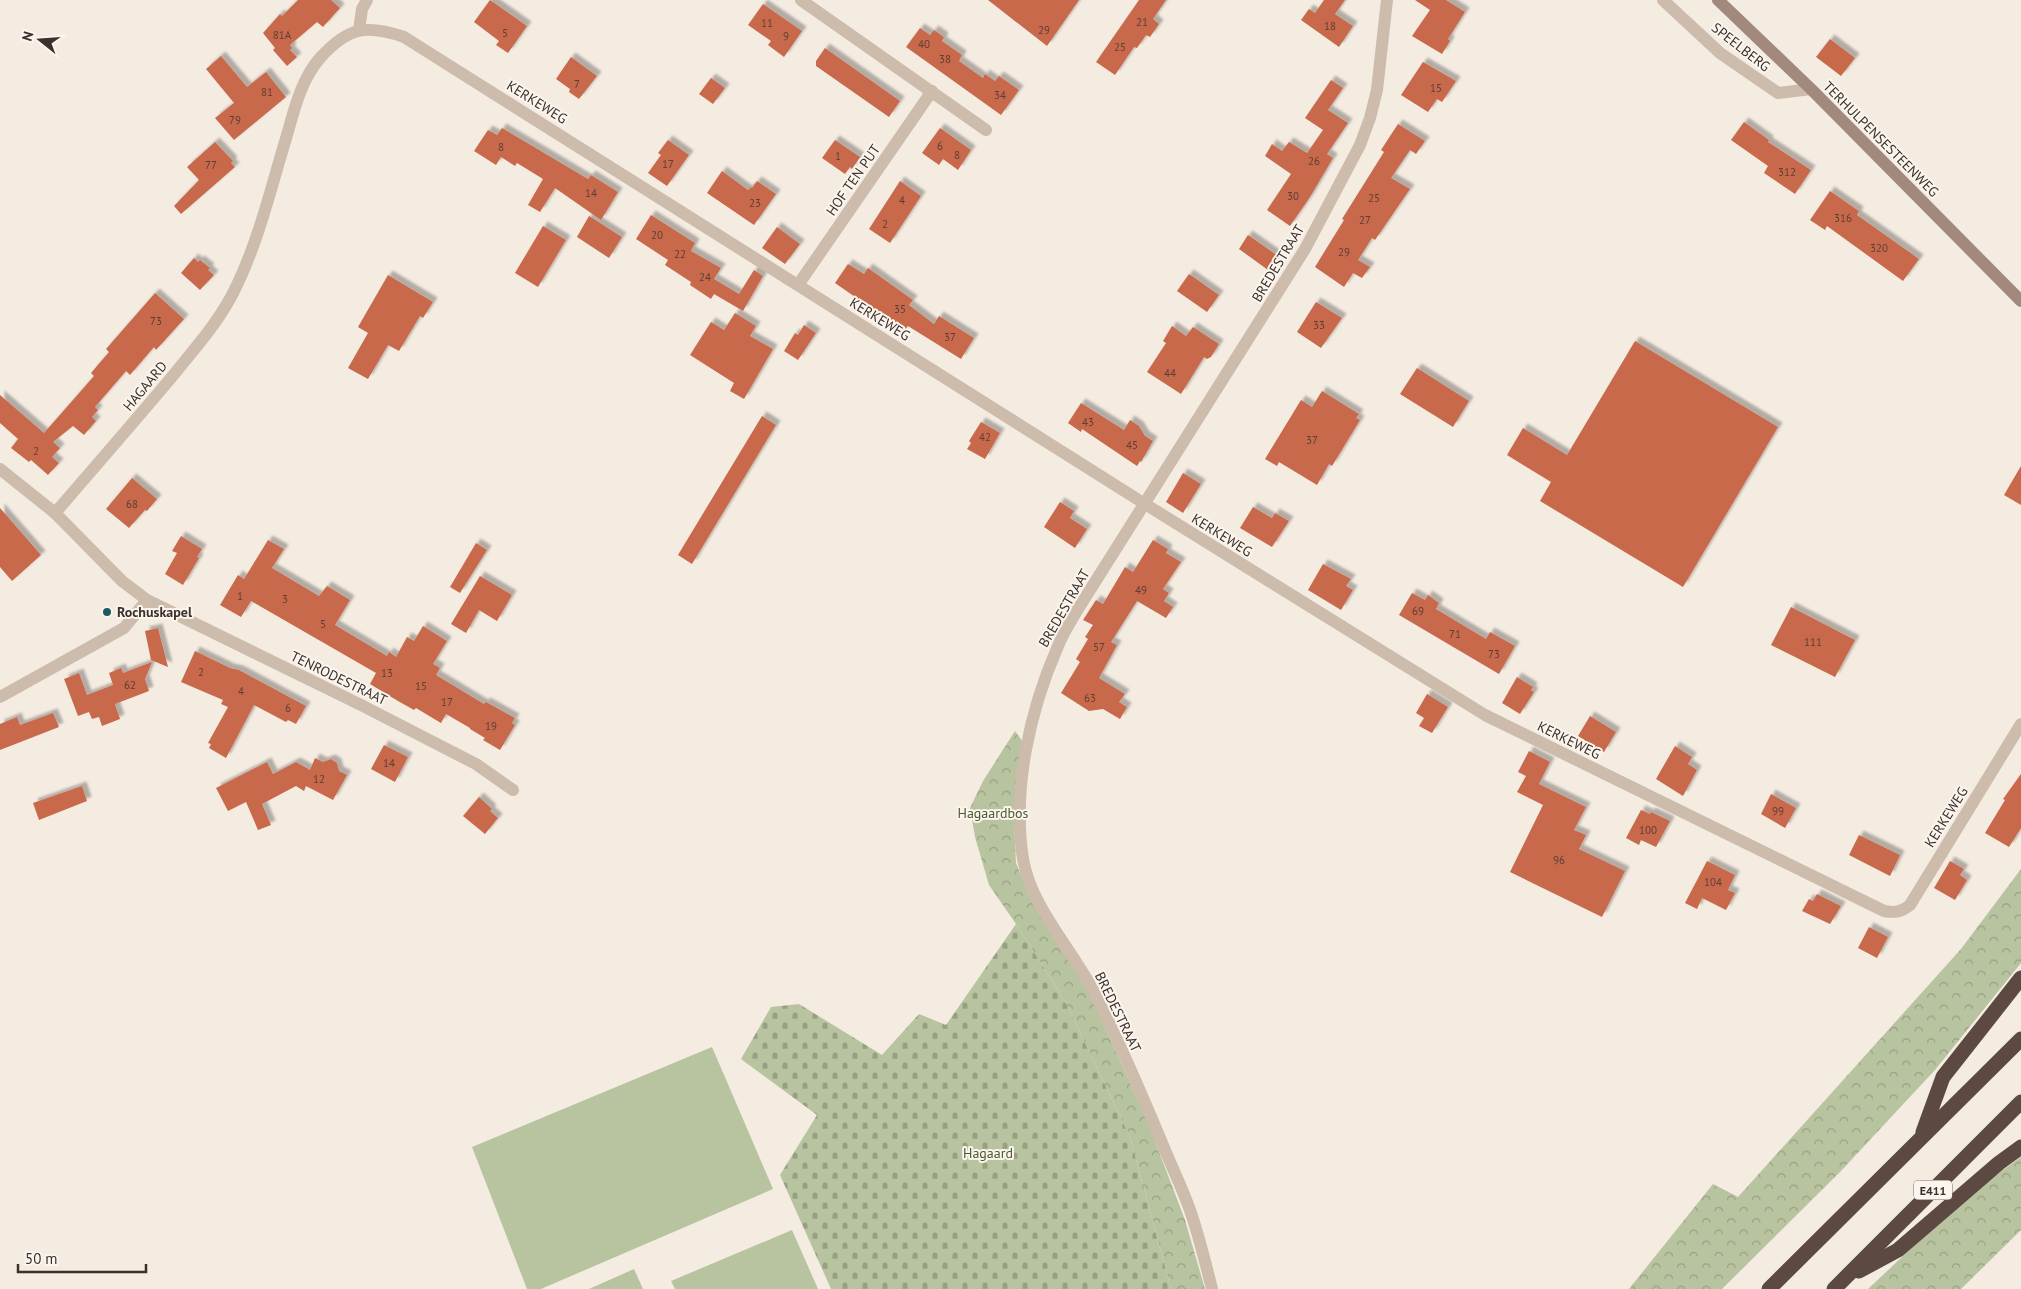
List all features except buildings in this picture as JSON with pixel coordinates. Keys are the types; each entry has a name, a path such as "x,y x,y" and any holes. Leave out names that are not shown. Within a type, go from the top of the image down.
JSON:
{"highway":[{"path":"1922,1136 1943,1077 2021,978"},
{"path":"1769,1289 2021,1039"},
{"name":"E411","path":"1834,1289 2021,1102"},
{"path":"1845,1278 1898,1250 1999,1163 2021,1147"}],"main road":[{"name":"TERHULPENSESTEENWEG","path":"1718,0 1811,90 2021,301"}],"street":[{"path":"360,30 362,10 367,0"},
{"path":"801,0 986,130"},
{"name":"BREDESTRAAT","path":"1212,1289 1192,1215 1152,1120 1093,991 1034,894 1023,860 1020,816 1024,770 1030,728 1045,678 1059,643 1078,609 1305,249 1360,145 1370,118 1377,90 1387,0"},
{"name":"SPEELBERG","path":"1663,0 1720,53 1778,93 1811,90"},
{"name":"KERKEWEG","path":"360,30 381,29 404,37 1145,504 1485,715 1884,911 1894,913 1910,905 2021,724"},
{"name":"HAGAARD","path":"55,513 138,417 216,322 236,286 252,250 302,86 319,60 338,40 360,30"},
{"name":"HOF TEN PUT","path":"798,285 932,91"},
{"path":"0,469 55,513 122,581 147,600 124,628 0,697"},
{"name":"TENRODESTRAAT","path":"147,600 476,764 513,790"}],"green space":[{"name":"Hagaardbos","path":"1015,731 1023,742 1014,819 1016,863 1030,898 1089,992 1148,1123 1185,1220 1205,1289 1171,1289 1130,1137 1065,1001 989,885 975,837 970,808 983,781"},
{"path":"2021,869 2021,963 1935,1070 1840,1172 1722,1289 1629,1289 1713,1184 1738,1197 1961,949"},
{"name":"Hagaard","path":"1016,924 1065,1001 1130,1137 1171,1289 831,1289 780,1175 817,1115 741,1059 771,1007 799,1004 882,1055 919,1014 946,1025"},
{"path":"712,1047 773,1189 541,1289 527,1289 472,1147"},
{"path":"2021,1157 2021,1230 1961,1289 1868,1289 1961,1204"},
{"path":"792,1230 818,1289 675,1289 671,1281"},
{"path":"634,1269 643,1289 589,1289"}],"place":[{"name":"Rochuskapel","path":"107,612"}]}
